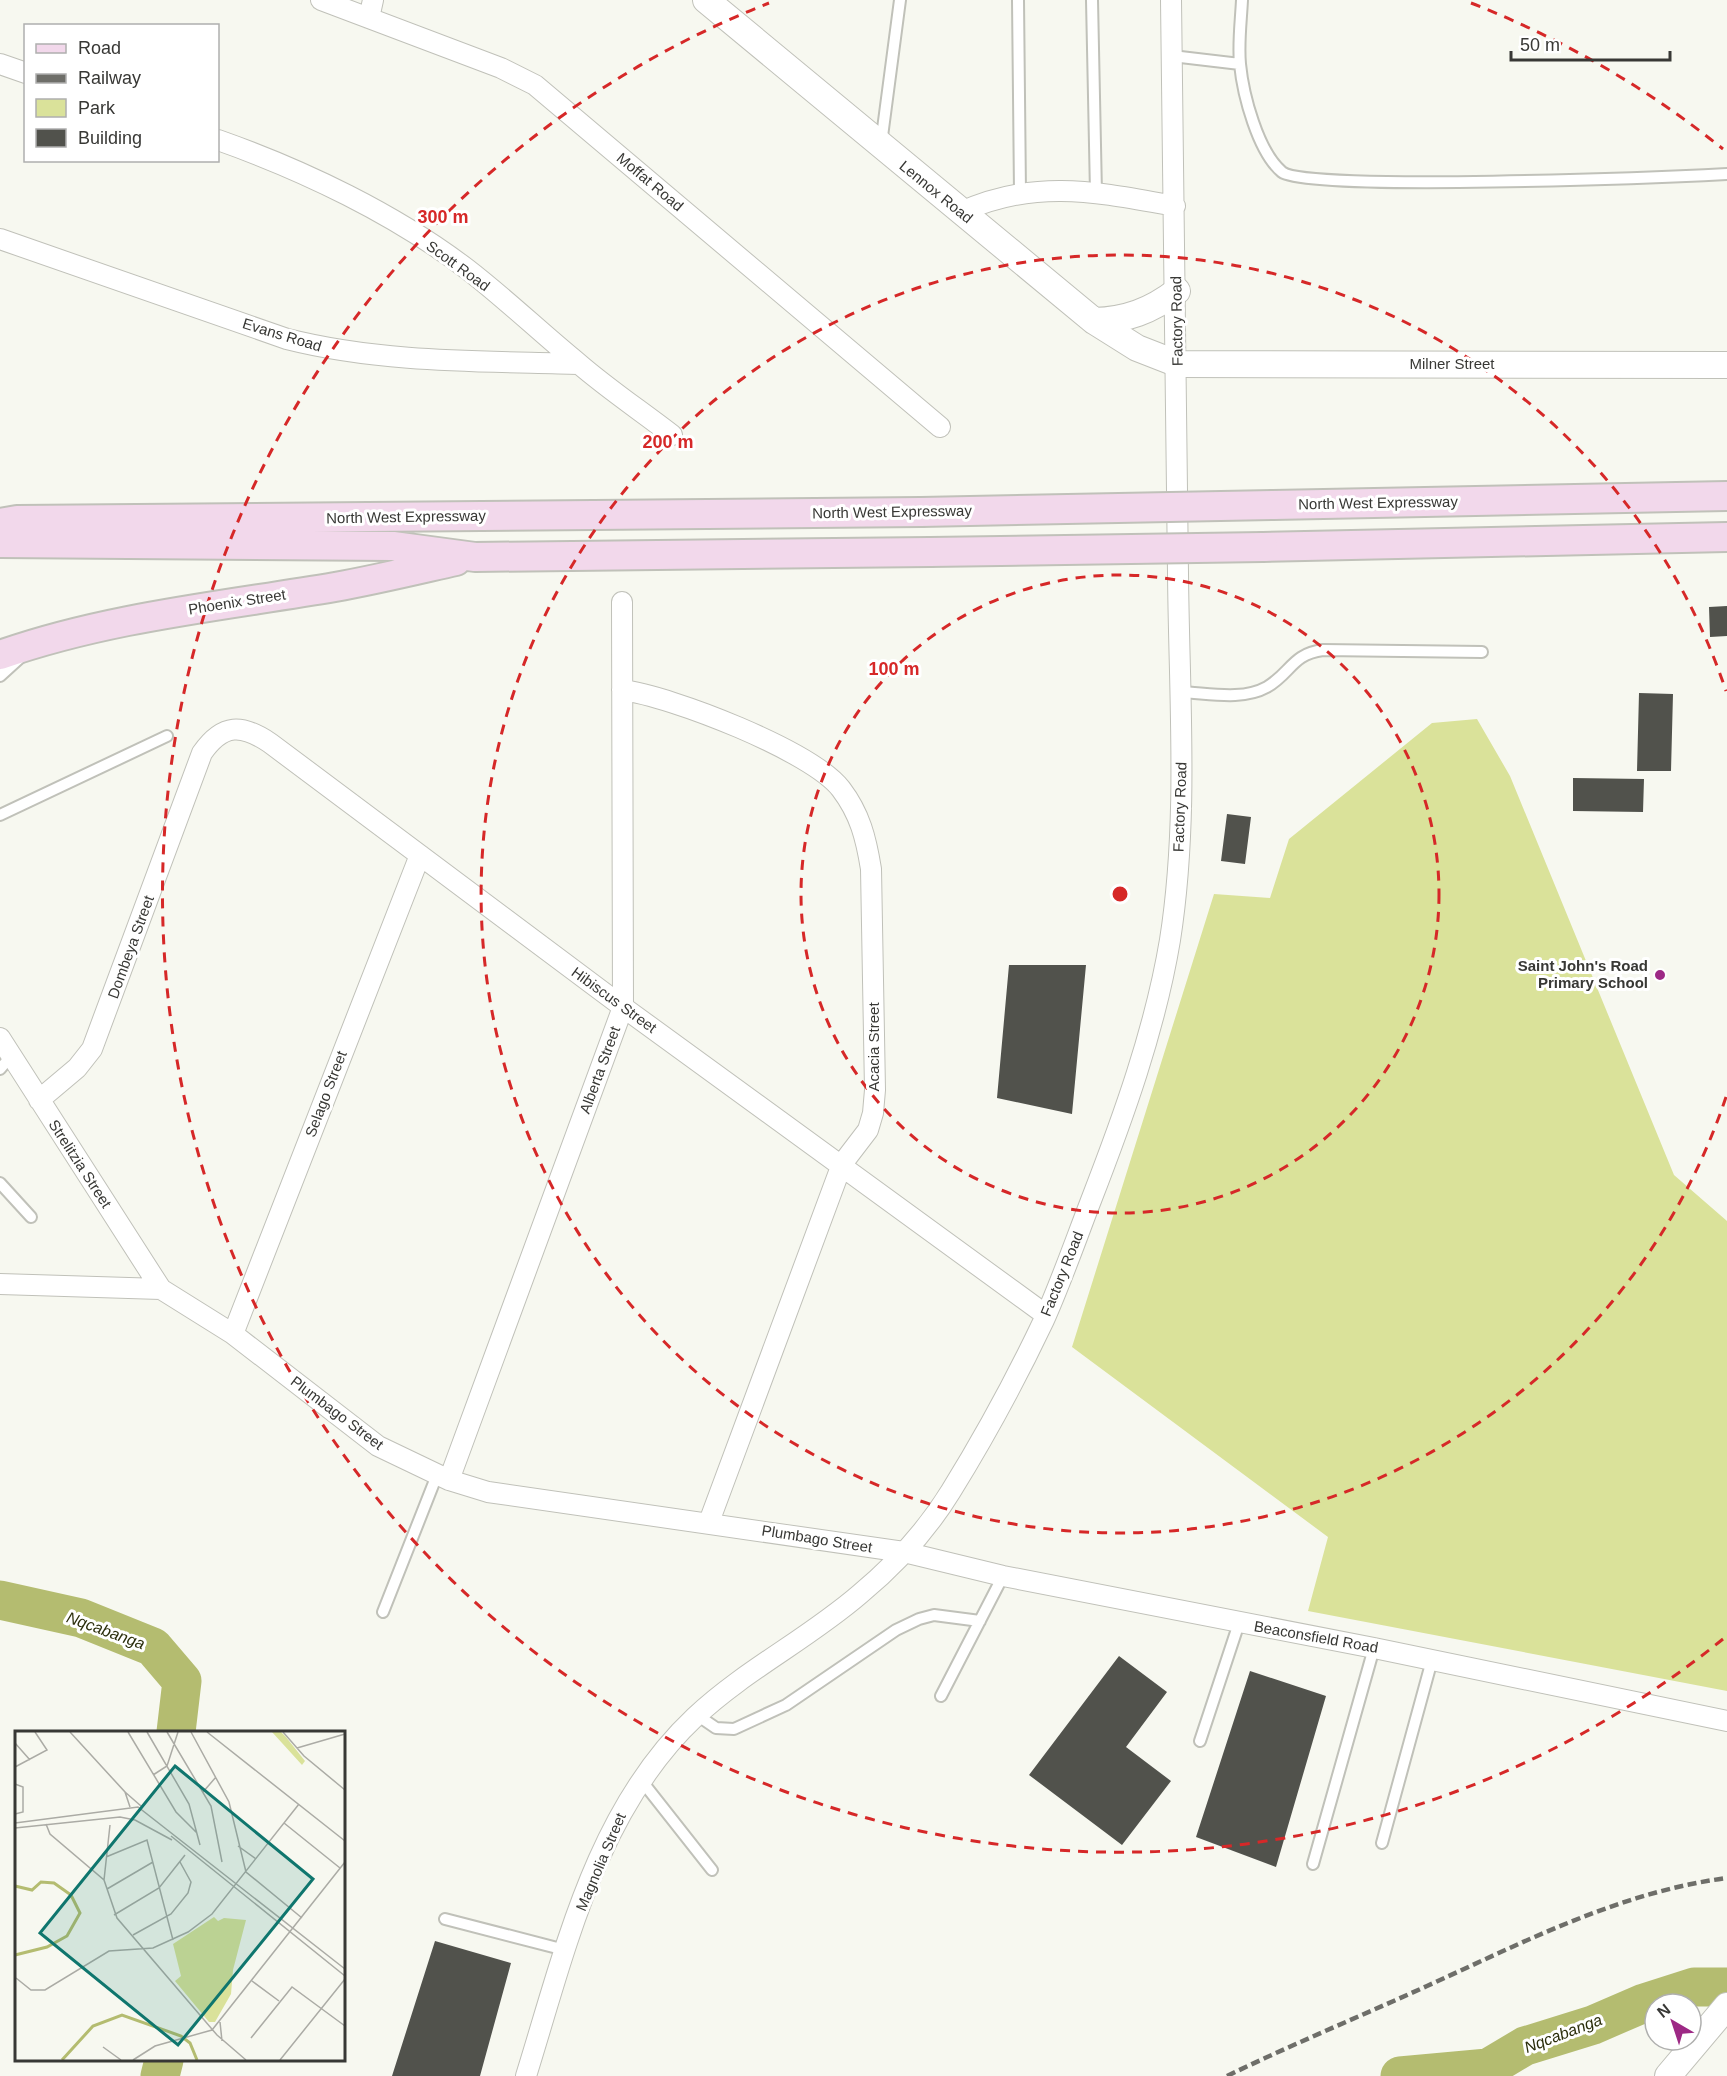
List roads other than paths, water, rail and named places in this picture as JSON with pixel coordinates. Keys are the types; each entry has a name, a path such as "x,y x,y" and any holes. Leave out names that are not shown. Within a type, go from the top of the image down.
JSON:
{"main road":[{"name":"North West Expressway","path":"0,523 57,520 921,512 1727,496"},
{"path":"0,506 82,508 222,519"},
{"path":"0,543 393,546 475,557 1263,547 1727,537"},
{"name":"Phoenix Street","path":"0,655 33,644 161,614 337,587 475,557"}],"street":[{"name":"Moffat Road","path":"321,0 371,9 535,85 940,428"},
{"name":"Lennox Road","path":"706,0 880,147 1094,321 1137,348 1178,364"},
{"name":"Factory Road","path":"904,1552 957,1481 1012,1385 1046,1315 1106,1162 1137,1070 1159,990 1177,885 1180,692 1178,364 1171,0"},
{"path":"0,64 24,72"},
{"name":"Scott Road","path":"219,140 285,166 336,190 436,248 466,268 578,364 672,435"},
{"path":"961,212 992,198 1020,192 1065,190 1175,206"},
{"name":"Evans Road","path":"0,239 287,339 323,348 427,359 578,364"},
{"path":"1094,321 1118,320 1141,313 1177,291"},
{"name":"Milner Street","path":"1178,364 1727,365"},
{"name":"Alberta Street","path":"443,1478 623,1006 622,602"},
{"name":"Acacia Street","path":"622,690 648,693 683,705 802,758 822,770 840,787 858,814 866,837 871,869 875,1090 868,1130 842,1164 709,1522"},
{"name":"Hibiscus Street","path":"192,775 211,740 224,732 239,728 253,731 623,1006 1046,1315"},
{"name":"Dombeya Street","path":"39,1100 77,1068 92,1049 192,775"},
{"name":"Selago Street","path":"233,1334 420,855"},
{"name":"Strelitzia Street","path":"0,1038 6,1063 39,1100 160,1289"},
{"name":"Plumbago Street","path":"0,1284 160,1289 233,1334 378,1446 443,1478 518,1498 709,1522 904,1552"},
{"name":"Beaconsfield Road","path":"904,1552 1003,1576 1239,1623 1374,1647 1727,1721"},
{"name":"Magnolia Street","path":"526,2076 565,1950 608,1837 641,1780 664,1748 697,1715 738,1681 860,1594 904,1552"},
{"path":"1668,2076 1688,2049 1727,2006"}],"lane":[{"path":"880,147 900,0"},
{"path":"1018,0 1020,192"},
{"path":"1092,0 1096,194"},
{"path":"1242,0 1240,64 1262,147 1272,163 1285,174 1301,179 1377,182 1655,178 1727,174"},
{"path":"1172,56 1240,64"},
{"path":"0,676 33,644"},
{"path":"1180,692 1251,694 1268,687 1307,652 1323,650 1482,652"},
{"path":"0,815 167,736"},
{"path":"0,1183 32,1217"},
{"path":"383,1612 443,1478"},
{"path":"941,1696 1003,1576"},
{"path":"697,1715 716,1728 734,1729 786,1705 896,1630 919,1619 934,1616 980,1621"},
{"path":"1200,1741 1239,1623"},
{"path":"1313,1864 1374,1647"},
{"path":"1382,1843 1432,1660"},
{"path":"641,1780 712,1870"},
{"path":"445,1918 565,1950"}],"waterway":[{"name":"Nqcabanga","path":"0,1600 81,1618 153,1647 182,1681 176,1731"},
{"name":"Nqcabanga","path":"1400,2076 1488,2068 1525,2046 1593,2025 1644,2003 1694,1987 1727,1987"},
{"name":"Nqcabanga","path":"160,2076 164,2061"}],"railway":[{"path":"1227,2076 1573,1921 1649,1895 1727,1878"}],"place":[{"name":"Saint John's Road Primary School","path":"1660,975"}]}
